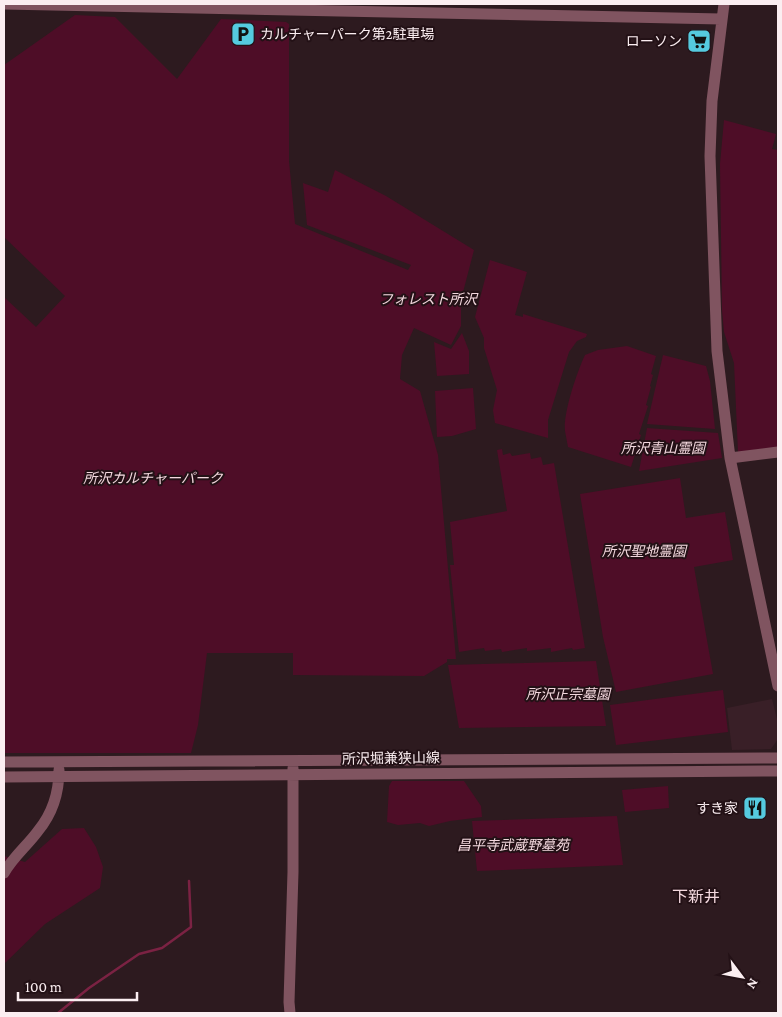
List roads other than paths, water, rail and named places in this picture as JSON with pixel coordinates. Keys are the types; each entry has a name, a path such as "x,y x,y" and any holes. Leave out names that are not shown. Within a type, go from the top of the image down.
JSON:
{"street":[{"path":"4,4 721,19"},
{"path":"724,4 713,92 710,156 714,323 730,458 778,686"},
{"path":"730,458 778,452"},
{"name":"所沢堀兼狭山線","path":"4,762 778,758"},
{"path":"4,873 11,860 38,832 46,820 52,807 59,776 58,762"},
{"path":"290,1013 293,762"},
{"name":"所沢堀兼狭山線","path":"4,776 454,771 778,771"}],"waterway":[{"path":"58,1013 89,988 139,954 162,948 191,927 189,881"}],"place":[{"name":"カルチャーパーク第2駐車場","path":"243,34"},
{"name":"ローソン","path":"699,41"},
{"name":"すき家","path":"755,808"}],"district":[{"name":"下新井","path":"696,896"}],"park label":[{"name":"フォレスト所沢","path":"428,299"},
{"name":"所沢青山霊園","path":"663,448"},
{"name":"所沢カルチャーパーク","path":"153,478"},
{"name":"所沢聖地霊園","path":"644,551"},
{"name":"所沢正宗墓園","path":"568,694"},
{"name":"昌平寺武蔵野墓苑","path":"513,845"}]}
